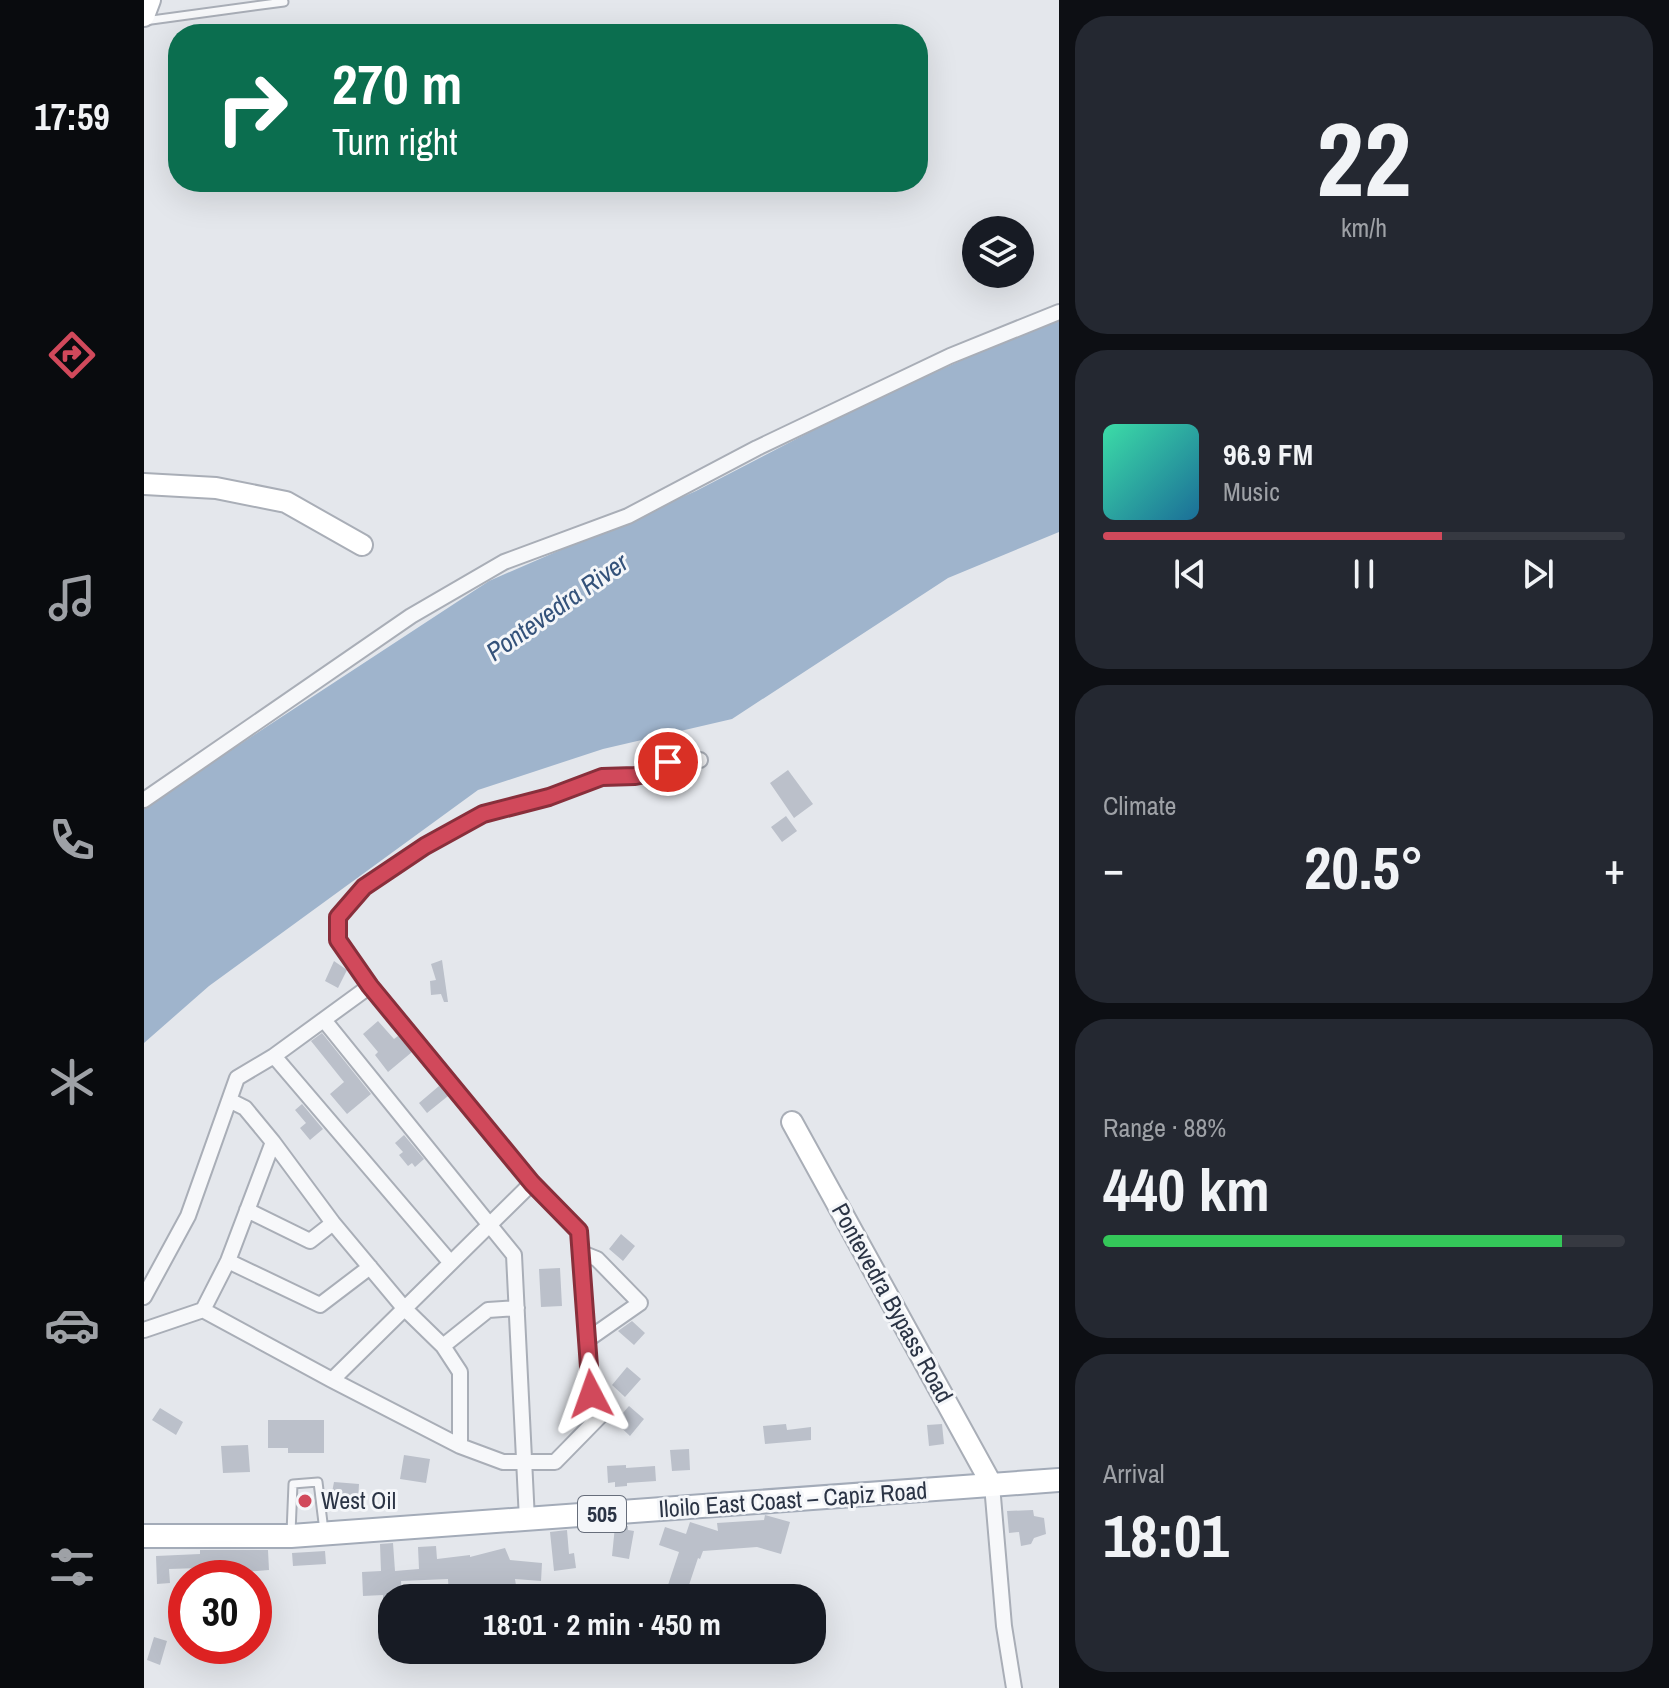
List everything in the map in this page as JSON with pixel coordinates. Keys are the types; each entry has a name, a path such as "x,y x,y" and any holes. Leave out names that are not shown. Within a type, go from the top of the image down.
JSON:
{"main road":[{"path":"144,19 150,0"},
{"path":"144,484 216,488 286,502 362,545"},
{"name":"Pontevedra Bypass Road","path":"792,1122 992,1485"},
{"name":"Iloilo East Coast – Capiz Road","path":"144,1536 325,1534 1059,1480"}],"street":[{"path":"144,800 411,616 504,562 628,516 757,448 950,356 1059,312"},
{"path":"203,1310 460,1446 503,1462 555,1462 604,1412 591,1394 579,1231 532,1183 370,986 338,940 338,917 364,887 425,846 483,814 549,797 602,777 635,776 656,772 668,762 700,760"},
{"path":"144,1297 188,1216 237,1078 274,1056 370,986"},
{"path":"324,1020 514,1255 527,1520"},
{"path":"274,1056 450,1262"},
{"path":"231,1101 245,1108 333,1223 404,1308 443,1346 460,1372 460,1446"},
{"path":"144,1330 203,1310 228,1261 273,1142"},
{"path":"332,1380 532,1183"},
{"path":"247,1210 310,1241 333,1223"},
{"path":"582,1253 597,1259 640,1303 587,1340"},
{"path":"228,1261 320,1305 370,1267"},
{"path":"443,1346 488,1310 517,1308"},
{"path":"992,1485 1004,1626 1014,1688"}],"lane":[{"path":"144,19 284,2"},
{"path":"291,1536 293,1484 318,1482 325,1534"}],"water":[{"name":"Pontevedra River","path":"1059,321 1059,532 948,578 732,719 603,749 478,790 209,986 144,1043 144,807 489,581 696,491 858,407 1024,332"}],"building":[{"path":"788,770 813,804 794,818 770,783"},
{"path":"786,816 797,831 782,842 771,827"},
{"path":"442,960 448,1002 444,1002 441,994 431,995 430,981 436,980 431,964"},
{"path":"334,961 347,970 338,988 325,981"},
{"path":"378,1021 394,1039 398,1036 412,1052 388,1072 375,1055 378,1052 363,1034"},
{"path":"322,1033 371,1094 347,1114 330,1094 344,1082 311,1041"},
{"path":"439,1086 448,1096 427,1113 419,1103"},
{"path":"302,1104 323,1129 310,1140 300,1128 306,1123 295,1110"},
{"path":"404,1135 424,1159 415,1167 412,1163 408,1166 399,1155 403,1152 395,1143"},
{"path":"621,1234 635,1246 623,1261 609,1249"},
{"path":"560,1268 562,1306 541,1307 539,1269"},
{"path":"632,1321 645,1333 634,1345 618,1331"},
{"path":"627,1367 641,1379 625,1397 612,1385"},
{"path":"629,1406 644,1419 630,1436 615,1422"},
{"path":"160,1408 183,1422 176,1435 152,1420"},
{"path":"268,1420 324,1420 324,1453 288,1453 288,1448 268,1448"},
{"path":"786,1424 787,1430 811,1427 811,1440 765,1444 763,1426"},
{"path":"942,1424 944,1444 929,1446 927,1425"},
{"path":"248,1445 250,1472 223,1473 221,1446"},
{"path":"689,1449 690,1470 672,1471 670,1450"},
{"path":"404,1455 430,1459 426,1483 400,1479"},
{"path":"626,1465 626,1468 655,1466 656,1481 615,1487 615,1482 608,1483 607,1466"},
{"path":"334,1482 359,1484 358,1501 344,1499 343,1509 329,1508"},
{"path":"1033,1510 1034,1516 1044,1518 1046,1534 1034,1538 1031,1544 1021,1546 1019,1532 1009,1533 1007,1511"},
{"path":"765,1515 790,1522 781,1554 757,1547 703,1551 689,1584 668,1584 679,1552 659,1545 665,1527 686,1534 690,1522 718,1531 717,1523 764,1520"},
{"path":"615,1526 628,1526 628,1530 634,1531 629,1559 612,1556"},
{"path":"567,1530 569,1554 574,1553 576,1568 554,1571 550,1532"},
{"path":"393,1543 395,1571 419,1569 418,1547 436,1546 437,1559 470,1557 505,1548 510,1560 542,1563 541,1581 515,1579 516,1584 448,1584 448,1579 401,1581 401,1584 378,1584 378,1595 363,1596 362,1572 381,1571 380,1544"},
{"path":"200,1550 268,1550 268,1560 168,1560 168,1583 157,1584 156,1556 200,1554"},
{"path":"325,1551 326,1564 293,1566 292,1553"},
{"path":"154,1637 167,1641 160,1665 147,1660"}],"place":[{"name":"West Oil","path":"305,1501"}],"route":[{"path":"591,1394 579,1231 532,1183 370,986 338,940 338,917 364,887 425,846 483,814 549,797 602,777 656,772 668,762"}]}
